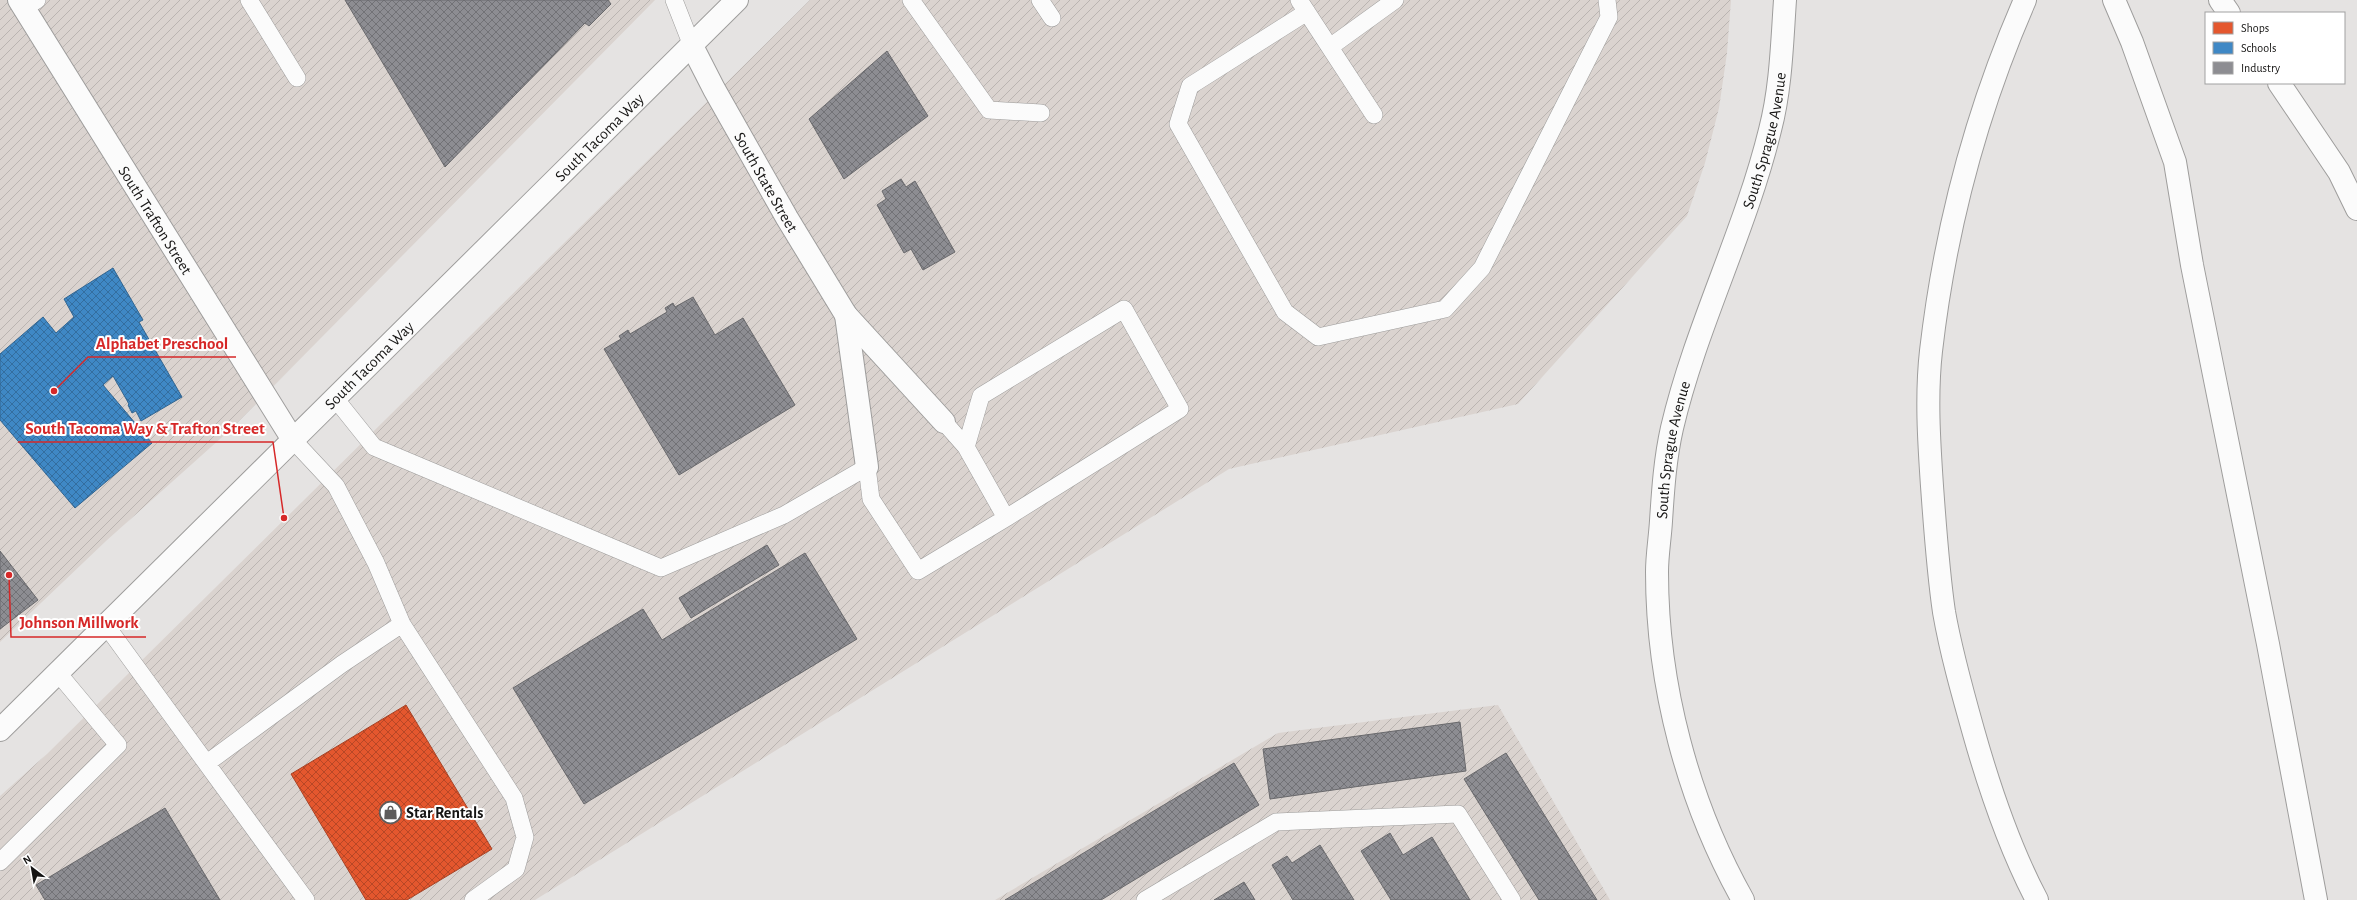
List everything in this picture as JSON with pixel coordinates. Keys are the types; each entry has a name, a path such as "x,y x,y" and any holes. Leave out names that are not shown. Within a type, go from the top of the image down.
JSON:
{"main road":[{"name":"South Tacoma Way","path":"0,730 105,624 293,440 334,397 737,0"},
{"name":"South Sprague Avenue","path":"1743,900 1726,870 1694,789 1675,730 1661,632 1657,573 1664,470 1672,428 1709,310 1753,189 1771,128 1781,65 1785,0"},
{"path":"2114,0 2132,42 2175,162 2195,280 2268,644 2316,900"},
{"path":"2220,0 2229,12"},
{"name":"South Trafton Street","path":"27,3 293,440"},
{"path":"2023,4 1991,86 1961,182 1943,266 1931,353 1929,440 1944,611 1957,676 1983,765 2004,823 2037,900"},
{"name":"South State Street","path":"692,46 714,90 783,212 846,315 944,422"},
{"path":"2280,84 2339,172 2357,209"},
{"name":"South State Street","path":"846,315 867,467"}],"lane":[{"path":"249,0 297,78"},
{"path":"674,0 692,46"},
{"path":"910,0 989,110 1041,113"},
{"path":"1040,0 1052,18"},
{"path":"1330,47 1395,0"},
{"path":"1374,115 1303,6 1190,86 1178,124 1285,312 1318,337 1445,310 1482,268 1609,17 1607,0"},
{"path":"334,397 374,447 661,568 784,515 867,467 871,499 918,571 1006,518 1180,409 1124,309 982,396 966,447"},
{"path":"944,422 966,447 1006,518"},
{"path":"293,440 336,486 376,563 402,624 514,798 525,837 516,869 473,900"},
{"path":"105,624 306,900"},
{"path":"207,763 342,664 402,624"},
{"path":"0,862 118,745 58,673"},
{"path":"1145,900 1276,822 1458,814 1512,900"}],"shaded area":[{"path":"0,0 655,0 230,430 106,541 0,642"},
{"path":"810,0 1731,0 1727,53 1719,108 1705,163 1687,216 1518,404 1229,469 535,900 0,900 0,796 47,754"},
{"path":"1498,705 1610,900 995,900 1278,733"}],"building: Shops":[{"name":"Star Rentals","path":"406,705 492,849 407,900 366,900 291,774"}],"building: Schools":[{"path":"113,268 143,320 139,322 182,397 141,421 136,411 132,413 128,405 129,404 113,376 103,385 152,443 75,508 0,420 0,354 43,317 56,333 74,317 64,299"}],"building: Industry":[{"path":"345,0 608,0 611,4 589,26 585,23 445,167"},
{"path":"887,51 928,116 844,179 809,119"},
{"path":"901,179 906,187 915,181 955,252 923,270 911,249 904,253 877,205 886,199 882,191"},
{"path":"693,297 715,335 743,318 795,405 679,475 604,349 621,339 619,336 628,330 630,334 667,312 665,308 673,303 675,307"},
{"path":"767,545 779,565 691,618 679,598"},
{"path":"0,551 38,600 0,629"},
{"path":"805,553 857,639 584,804 513,688 643,609 662,640"},
{"path":"1460,722 1466,771 1270,799 1263,749"},
{"path":"1506,753 1597,900 1539,900 1464,779"},
{"path":"1234,763 1259,805 1101,900 1005,900"},
{"path":"165,808 220,900 45,900 36,885"},
{"path":"1390,833 1403,855 1432,837 1470,900 1391,900 1361,851"},
{"path":"1320,845 1354,900 1293,900 1272,865 1287,856 1292,863"},
{"path":"1244,882 1255,900 1214,900"}],"place":[{"name":"Alphabet Preschool","path":"54,391"},
{"name":"South Tacoma Way & Trafton Street","path":"284,518"},
{"name":"Johnson Millwork","path":"9,575"},
{"name":"Star Rentals","path":"391,812"}]}
